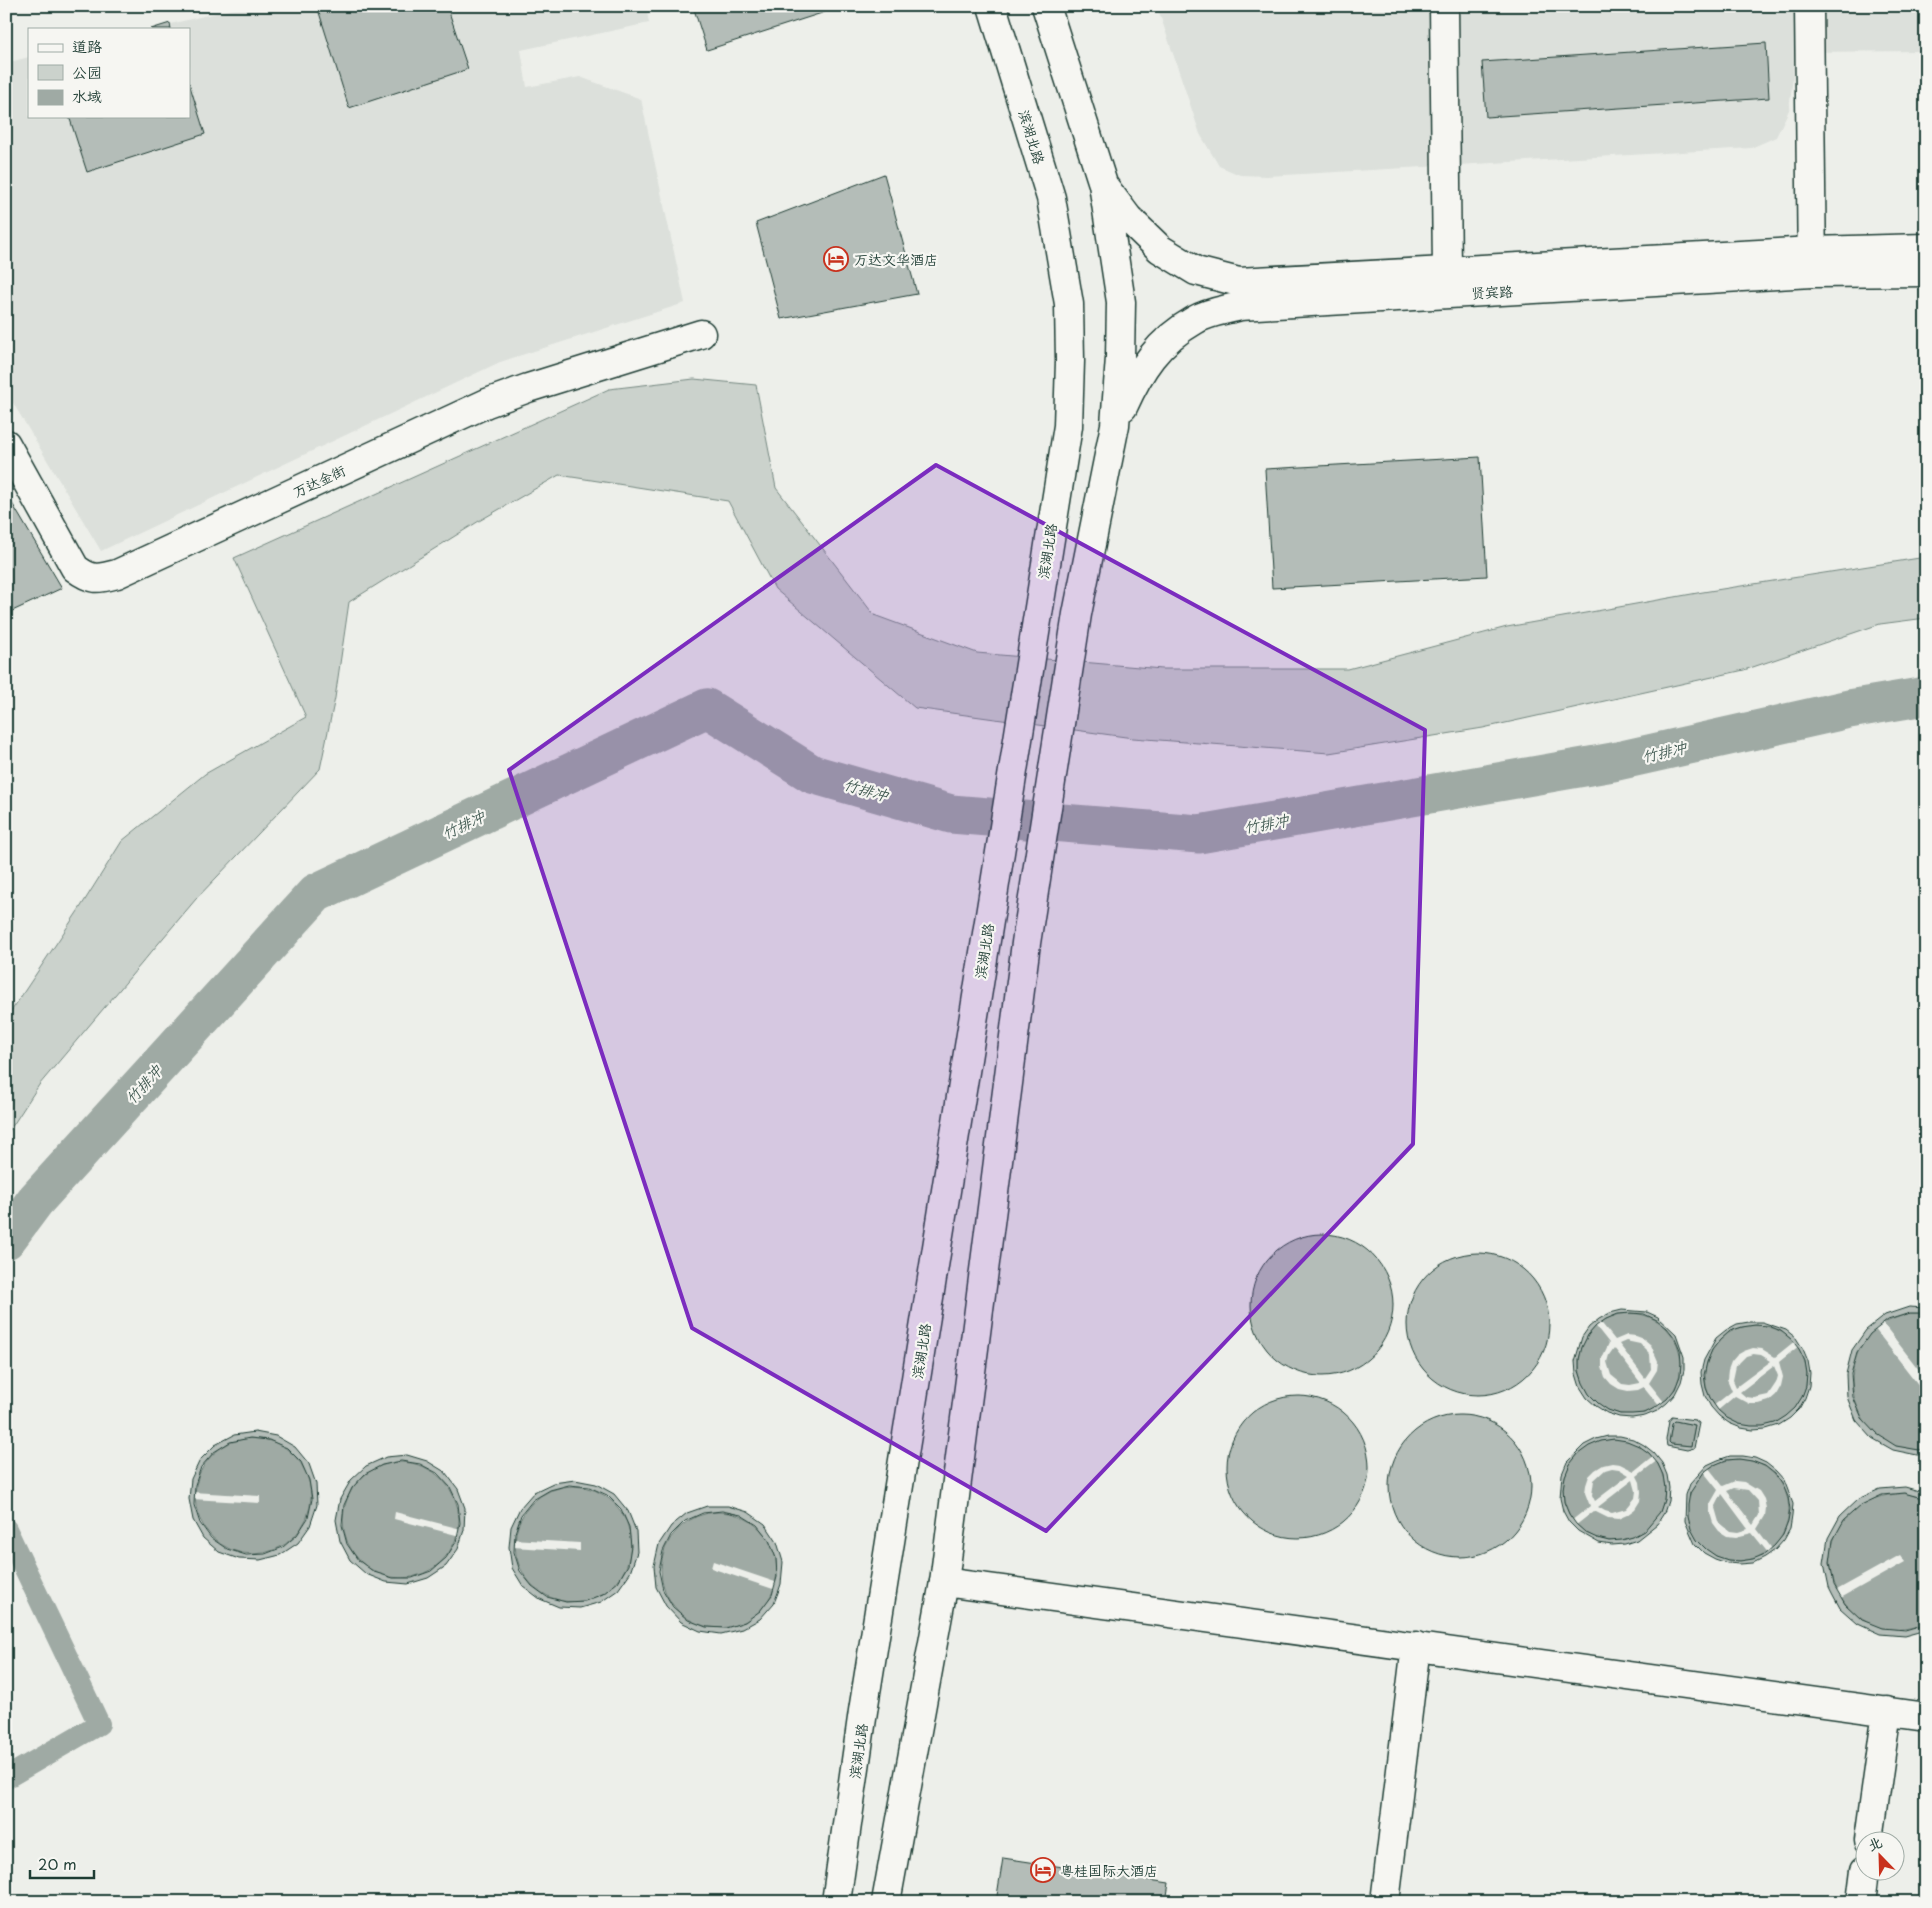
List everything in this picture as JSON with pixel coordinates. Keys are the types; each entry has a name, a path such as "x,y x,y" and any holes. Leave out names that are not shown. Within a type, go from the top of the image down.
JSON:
{"main road":[{"name":"滨湖北路","path":"836,1902 865,1701 1037,611 1068,426 1070,361 1068,304 1052,198 992,6"},
{"path":"886,1902 944,1582 1026,943 1077,614 1115,424 1120,358 1121,302 1103,184 1046,6"},
{"path":"1444,6 1447,270"},
{"path":"1809,6 1812,262"},
{"name":"贤宾路","path":"1103,184 1128,218 1160,249 1196,271 1239,282 1447,270 1812,262 1926,272"},
{"name":"贤宾路","path":"1115,424 1136,377 1162,344 1196,319 1240,306 1812,262 1926,248"},
{"name":"万达金街","path":"6,444 75,568 85,576 97,579 117,574 487,403 528,388 700,334"},
{"path":"944,1582 1926,1717"},
{"path":"1385,1902 1416,1646"},
{"path":"1870,1830 1888,1711"},
{"path":"1861,1902 1864,1880"}],"highlighted area":[{"path":"936,465 1425,730 1413,1144 1046,1531 692,1328 509,770"}],"shaded area":[{"path":"245,6 646,6 649,23 521,50 527,87 580,77 641,99 685,303 500,362 101,551 6,391 6,63 28,57 28,118 190,118 190,28 154,28"},
{"path":"1157,6 1926,6 1926,51 1796,52 1789,110 1776,137 1751,148 1267,176 1240,175 1219,166 1200,134"}],"green space":[{"path":"694,379 756,385 776,488 874,615 977,653 1162,669 1348,669 1507,627 1703,592 1926,557 1926,618 1880,624 1744,670 1483,728 1329,753 1133,738 915,708 775,589 728,501 559,475 479,521 349,602 335,698 320,769 196,899 39,1085 6,1136 6,1019 122,841 205,774 306,717 234,558 609,389"}],"water":[{"path":"1630,1313 1649,1317 1666,1328 1677,1345 1681,1364 1677,1383 1666,1400 1649,1411 1630,1415 1611,1411 1594,1400 1583,1383 1579,1364 1583,1345 1594,1328 1611,1317"},
{"path":"1910,1313 1926,1313 1926,1449 1904,1448 1885,1441 1870,1428 1859,1411 1853,1392 1853,1372 1858,1352 1870,1334 1883,1324"},
{"path":"1756,1325 1775,1329 1792,1340 1803,1357 1807,1376 1803,1395 1792,1412 1775,1423 1756,1427 1737,1423 1720,1412 1709,1395 1705,1376 1709,1357 1720,1340 1737,1329"},
{"path":"1675,1421 1695,1425 1691,1446 1671,1444 1669,1442 1672,1424"},
{"path":"253,1438 275,1442 285,1447 294,1455 302,1464 307,1474 311,1496 307,1518 302,1528 294,1537 285,1545 275,1550 253,1554 231,1550 221,1545 212,1537 204,1528 199,1518 195,1496 199,1474 204,1464 212,1455 221,1447 231,1442"},
{"path":"1614,1439 1633,1443 1650,1454 1661,1471 1665,1490 1661,1509 1650,1526 1633,1537 1614,1541 1595,1537 1578,1526 1567,1509 1563,1490 1567,1471 1578,1454 1595,1443"},
{"path":"1738,1459 1757,1463 1774,1474 1785,1491 1789,1510 1785,1529 1774,1546 1757,1557 1738,1561 1719,1557 1702,1546 1691,1529 1687,1510 1691,1491 1702,1474 1719,1463"},
{"path":"401,1462 423,1466 442,1479 455,1498 459,1520 455,1542 442,1561 423,1574 401,1578 379,1574 360,1561 347,1542 343,1520 347,1498 360,1479 379,1466"},
{"path":"573,1486 595,1490 614,1503 627,1522 631,1544 627,1566 614,1585 595,1598 573,1602 551,1598 532,1585 519,1566 515,1544 519,1522 532,1503 551,1490"},
{"path":"1904,1493 1926,1499 1926,1624 1892,1630 1881,1628 1862,1619 1848,1606 1837,1590 1832,1572 1831,1554 1835,1536 1845,1519 1861,1505 1876,1498"},
{"path":"719,1512 741,1516 760,1529 773,1548 777,1570 773,1592 760,1611 741,1624 719,1628 697,1624 678,1611 665,1592 661,1570 665,1548 678,1529 697,1516"}],"pier":[{"path":"1599,1320 1615,1340 1627,1335 1636,1336 1644,1339 1651,1345 1658,1361 1657,1370 1649,1383 1665,1403 1660,1407 1644,1387 1628,1391 1619,1389 1611,1384 1605,1377 1602,1367 1602,1358 1609,1343 1594,1324","holes":["1626,1341 1640,1344 1650,1354 1651,1369 1645,1378 1619,1344","1614,1348 1640,1382 1640,1383 1622,1384 1611,1375 1607,1362"]},
{"path":"1882,1322 1926,1379 1926,1383 1920,1387 1874,1328"},
{"path":"1796,1340 1800,1345 1779,1362 1783,1377 1776,1395 1769,1401 1759,1404 1750,1404 1735,1396 1716,1412 1712,1407 1732,1391 1727,1379 1728,1370 1731,1362 1737,1355 1753,1348 1762,1349 1775,1357","holes":["1753,1354 1761,1355 1771,1361 1736,1387 1733,1380 1736,1366 1746,1356","1774,1366 1778,1376 1768,1395 1754,1398 1746,1397 1740,1392"]},
{"path":"1654,1455 1658,1460 1637,1476 1641,1492 1640,1501 1635,1509 1618,1519 1608,1518 1594,1511 1575,1526 1571,1521 1590,1506 1585,1493 1586,1485 1589,1476 1595,1470 1603,1465 1612,1463 1620,1464 1634,1471","holes":["1619,1469 1629,1475 1595,1501 1592,1495 1594,1480 1605,1470","1633,1480 1636,1491 1635,1498 1626,1509 1612,1513 1598,1507"]},
{"path":"1708,1467 1723,1486 1735,1481 1744,1482 1759,1491 1764,1499 1766,1508 1765,1516 1757,1529 1773,1550 1769,1554 1752,1533 1736,1537 1727,1536 1719,1531 1713,1523 1710,1513 1710,1504 1718,1490 1702,1470","holes":["1734,1488 1748,1490 1758,1501 1759,1515 1753,1525 1727,1491","1722,1494 1748,1529 1738,1532 1730,1531 1719,1522 1715,1508"]},
{"path":"192,1492 260,1496 260,1503 192,1499"},
{"path":"395,1512 461,1529 460,1536 394,1519"},
{"path":"512,1539 580,1543 580,1551 512,1547"},
{"path":"1900,1555 1905,1562 1839,1599 1835,1591"},
{"path":"713,1561 778,1583 776,1590 711,1568"}],"building":[{"path":"317,6 447,6 468,69 349,108"},
{"path":"693,6 823,6 825,12 707,50"},
{"path":"170,23 171,28 154,28"},
{"path":"1766,43 1769,98 1486,117 1482,62"},
{"path":"190,86 205,134 87,172 70,118 190,118"},
{"name":"万达文华酒店","path":"884,174 917,294 781,319 756,223"},
{"path":"1480,457 1487,576 1272,588 1265,469"},
{"path":"6,493 62,588 8,613 6,610"},
{"path":"1322,1234 1336,1235 1349,1239 1373,1254 1388,1278 1392,1291 1392,1319 1388,1332 1373,1356 1349,1371 1336,1375 1322,1376 1308,1375 1295,1371 1271,1356 1256,1332 1252,1319 1251,1305 1252,1291 1256,1278 1271,1254 1295,1239 1308,1235"},
{"path":"1478,1253 1492,1254 1505,1258 1529,1273 1544,1297 1548,1310 1548,1338 1544,1351 1529,1375 1505,1390 1492,1394 1478,1395 1464,1394 1451,1390 1427,1375 1412,1351 1408,1338 1407,1324 1408,1310 1412,1297 1427,1273 1451,1258 1464,1254"},
{"path":"1909,1307 1926,1308 1926,1313 1910,1313 1888,1320 1870,1334 1857,1353 1851,1374 1853,1397 1862,1418 1877,1434 1896,1446 1919,1450 1926,1449 1926,1454 1917,1455 1893,1450 1872,1438 1856,1420 1847,1397 1846,1374 1852,1350 1866,1330 1885,1315"},
{"path":"1622,1310 1647,1312 1658,1317 1676,1334 1684,1357 1684,1370 1675,1394 1657,1411 1645,1416 1619,1417 1607,1413 1587,1398 1580,1387 1575,1361 1582,1337 1589,1327 1610,1313","holes":["1618,1314 1644,1314 1657,1320 1675,1338 1680,1350 1680,1376 1675,1389 1667,1399 1656,1407 1645,1413 1620,1414 1608,1410 1589,1394 1579,1371 1579,1359 1588,1335 1606,1319"]},
{"path":"1762,1322 1786,1330 1796,1338 1808,1361 1810,1373 1809,1386 1805,1398 1799,1409 1779,1425 1766,1429 1753,1430 1741,1428 1719,1416 1705,1396 1701,1372 1704,1360 1716,1338 1737,1324","holes":["1755,1325 1769,1326 1781,1331 1799,1349 1805,1361 1807,1373 1806,1386 1795,1408 1775,1423 1763,1426 1739,1424 1727,1418 1711,1400 1706,1388 1704,1375 1707,1362 1712,1350 1730,1331"]},
{"path":"1298,1396 1312,1397 1325,1401 1349,1416 1364,1440 1368,1453 1368,1481 1364,1494 1349,1518 1325,1533 1312,1537 1298,1538 1284,1537 1271,1533 1247,1518 1232,1494 1228,1481 1227,1467 1228,1453 1232,1440 1247,1416 1271,1401 1284,1397"},
{"path":"1460,1415 1474,1416 1487,1420 1511,1435 1526,1459 1530,1472 1530,1500 1526,1513 1511,1537 1487,1552 1474,1556 1460,1557 1446,1556 1433,1552 1409,1537 1394,1513 1390,1500 1389,1486 1390,1472 1394,1459 1409,1435 1433,1420 1446,1416"},
{"path":"1672,1417 1695,1420 1699,1423 1694,1448 1687,1450 1667,1446 1669,1421","holes":["1675,1421 1695,1425 1691,1446 1671,1444 1669,1442 1672,1424"]},
{"path":"255,1432 276,1436 295,1447 309,1464 316,1484 317,1505 310,1526 298,1543 280,1555 260,1560 239,1559 219,1552 203,1538 193,1520 189,1499 191,1479 200,1460 215,1445 234,1435","holes":["250,1438 269,1440 287,1448 301,1462 309,1480 312,1499 308,1518 297,1535 283,1547 265,1554 246,1555 227,1549 211,1538 200,1523 194,1505 195,1485 201,1467 214,1452 230,1442"]},
{"path":"1620,1436 1633,1439 1654,1453 1662,1463 1667,1475 1668,1501 1664,1513 1657,1524 1637,1540 1625,1544 1599,1543 1578,1531 1569,1522 1563,1511 1560,1498 1562,1474 1567,1462 1584,1445 1596,1439","holes":["1614,1439 1627,1441 1649,1453 1658,1464 1663,1475 1664,1500 1660,1512 1644,1531 1633,1537 1609,1541 1586,1533 1569,1514 1564,1502 1565,1476 1570,1464 1578,1454 1589,1446 1601,1441"]},
{"path":"407,1455 427,1461 445,1472 458,1489 465,1508 464,1530 458,1549 446,1566 428,1578 408,1584 386,1582 366,1574 350,1560 340,1541 336,1520 340,1499 351,1480 366,1466 386,1457","holes":["401,1461 420,1464 437,1473 450,1487 458,1504 460,1523 456,1542 446,1558 431,1571 412,1578 393,1578 374,1572 358,1560 347,1544 342,1525 344,1505 352,1488 365,1474 382,1465"]},
{"path":"1730,1456 1743,1456 1755,1458 1766,1463 1784,1480 1793,1504 1790,1529 1784,1540 1775,1550 1753,1563 1727,1563 1704,1553 1695,1544 1685,1521 1686,1495 1690,1484 1707,1465","holes":["1726,1460 1752,1461 1765,1466 1775,1474 1783,1485 1788,1497 1790,1510 1788,1522 1783,1535 1765,1554 1753,1559 1728,1560 1716,1556 1697,1540 1691,1529 1688,1517 1690,1493 1704,1472 1714,1465"]},
{"path":"575,1480 596,1484 614,1494 628,1511 636,1531 637,1552 630,1573 618,1590 601,1602 580,1608 559,1607 540,1599 523,1586 512,1568 509,1547 511,1527 520,1508 534,1492 553,1483","holes":["569,1485 589,1487 607,1495 621,1509 629,1527 631,1546 628,1565 618,1582 603,1594 585,1601 566,1602 547,1597 532,1586 520,1571 514,1552 515,1533 521,1515 533,1500 550,1490"]},
{"path":"1905,1487 1926,1493 1926,1499 1904,1493 1882,1495 1861,1505 1844,1520 1833,1540 1830,1562 1834,1585 1845,1604 1862,1620 1882,1628 1905,1630 1926,1624 1926,1630 1904,1636 1880,1634 1858,1624 1840,1608 1829,1587 1824,1563 1828,1538 1840,1516 1858,1499 1880,1489"},
{"path":"707,1506 728,1506 748,1512 765,1524 777,1542 783,1562 781,1584 774,1603 760,1619 742,1629 721,1634 700,1631 681,1622 666,1606 656,1587 654,1566 659,1544 671,1526 687,1513","holes":["722,1511 741,1515 757,1525 769,1540 776,1558 777,1577 772,1595 760,1611 745,1622 726,1628 706,1627 688,1620 673,1607 663,1590 659,1571 663,1551 671,1535 685,1521 703,1513"]},
{"name":"粤桂国际大酒店","path":"1003,1858 1169,1883 1166,1902 996,1902"}],"waterway":[{"name":"竹排冲","path":"6,1240 35,1201 316,893 707,708 812,774 951,814 1199,834 1613,762 1849,709 1926,696"},
{"path":"6,1529 99,1724 6,1778"}],"place":[{"name":"万达文华酒店","path":"836,259"},
{"name":"粤桂国际大酒店","path":"1043,1870"}]}
